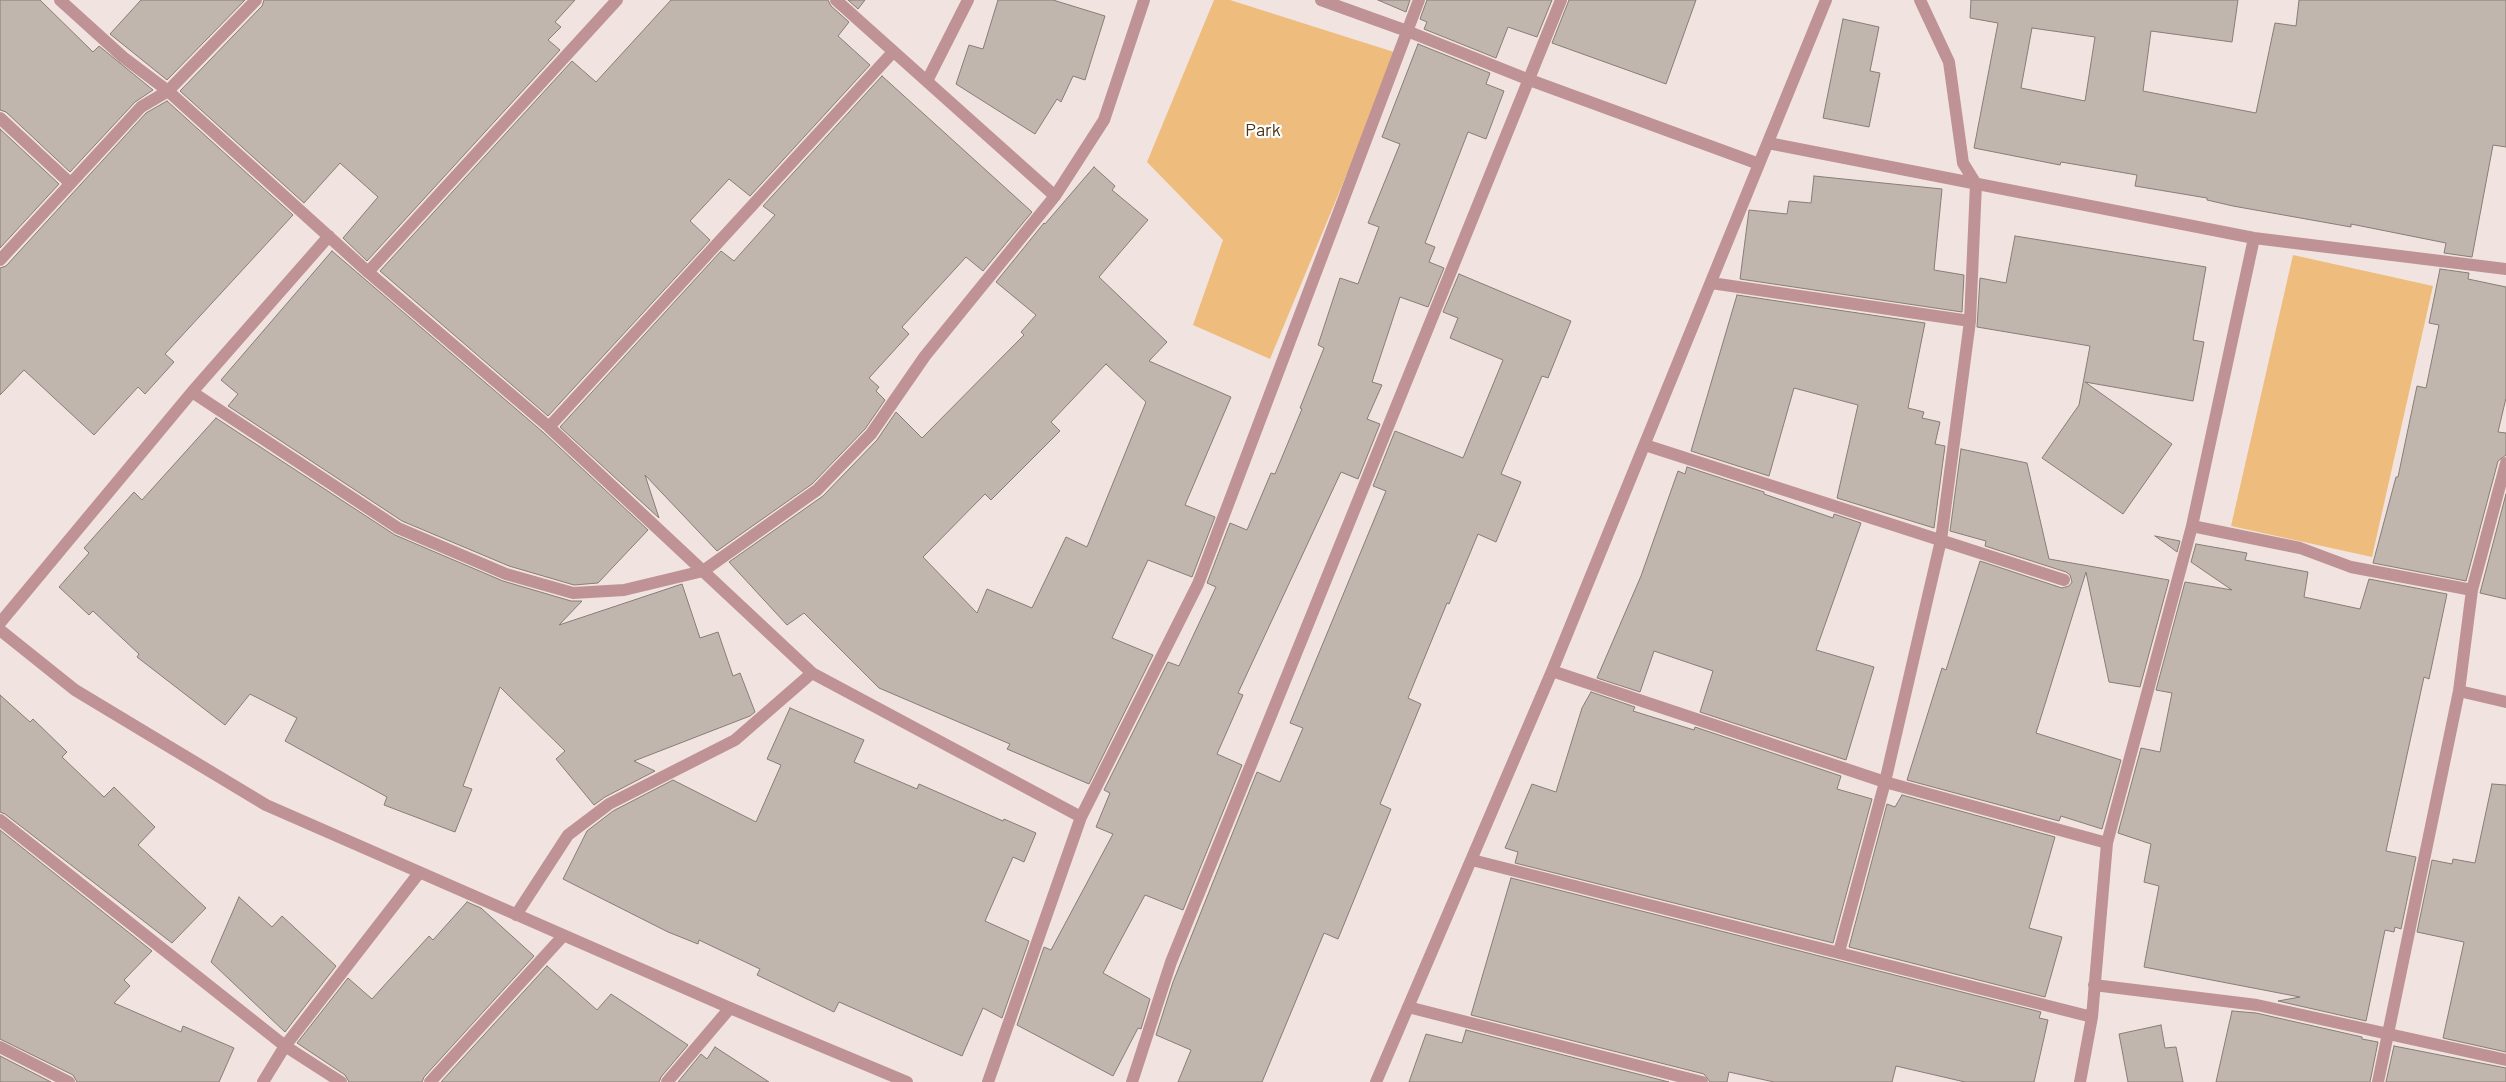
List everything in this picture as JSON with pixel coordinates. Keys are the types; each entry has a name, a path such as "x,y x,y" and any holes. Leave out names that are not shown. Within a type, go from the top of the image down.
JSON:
{"street":[{"path":"60,0 123,57 168,91 368,272 549,427 812,673 1082,817"},
{"path":"0,260 141,107 168,91 256,0"},
{"path":"368,272 617,0"},
{"path":"836,0 1056,196"},
{"path":"927,81 968,0"},
{"path":"192,392 398,528 506,574 574,593 624,590 703,571 817,490 871,434 925,356 1056,196 1104,120 1144,0"},
{"path":"1321,0 1407,31 1527,79 1760,164"},
{"path":"988,1082 1082,817 1198,584 1420,0"},
{"path":"1132,1082 1171,962 1527,79 1561,0"},
{"path":"1376,1082 1552,671 1826,0"},
{"path":"1839,952 1885,782 1941,540 1970,321 1976,184 1963,163 1949,62 1920,0"},
{"path":"549,427 893,52"},
{"path":"0,118 70,182"},
{"path":"1768,143 2254,238 2319,244 2506,269"},
{"path":"0,623 192,392 329,236"},
{"path":"2080,1082 2092,1017 2107,843 2192,526 2254,238"},
{"path":"1711,283 1970,321"},
{"path":"1645,445 2064,580"},
{"path":"2378,1082 2390,1036 2459,691 2472,590 2506,462"},
{"path":"2192,526 2300,548 2351,568 2472,590"},
{"path":"0,630 75,690 266,805 891,1080 907,1082"},
{"path":"1552,671 1885,782 2107,843"},
{"path":"516,915 568,834 608,804 734,740 812,673"},
{"path":"2459,691 2506,702"},
{"path":"0,820 286,1046 341,1082"},
{"path":"1472,860 2092,1017"},
{"path":"263,1082 286,1046 419,873"},
{"path":"430,1082 563,936"},
{"path":"2094,985 2257,1005 2390,1036 2506,1060"},
{"path":"1408,1007 1702,1082"},
{"path":"667,1082 730,1008"},
{"path":"0,1047 69,1082"}],"green space":[{"name":"Park","path":"1214,0 1230,0 1397,53 1270,359 1193,325 1223,240 1147,162"},
{"path":"2293,255 2433,286 2372,557 2231,526"}],"building":[{"path":"0,0 40,0 93,52 99,46 153,90 135,102 70,172 6,112 0,110"},
{"path":"141,0 245,0 167,80 110,34"},
{"path":"264,0 575,0 555,22 561,27 548,40 560,50 367,261 343,238 378,197 340,163 304,203 180,91 262,6"},
{"path":"671,0 828,0 831,6 849,22 838,36 870,65 750,196 729,179 690,221 710,240 548,416 380,271 572,61 596,82"},
{"path":"848,0 865,0 858,9"},
{"path":"998,0 1053,0 1105,16 1085,80 1073,76 1061,102 1057,99 1035,134 956,84 969,45 983,49"},
{"path":"1378,0 1410,0 1406,12"},
{"path":"1427,0 1552,0 1537,37 1508,27 1496,58 1424,29 1427,22 1420,19"},
{"path":"1569,0 1696,0 1666,84 1552,43"},
{"path":"1971,0 2238,0 2232,42 2151,31 2143,91 2256,113 2275,23 2296,26 2299,0 2506,0 2506,147 2493,145 2472,257 2444,253 2446,243 2351,224 2351,227 2233,206 2207,200 2207,198 2135,186 2137,175 2061,162 2060,165 1974,148 1998,23 1970,18","holes":["2032,28 2095,37 2085,101 2021,88"]},
{"path":"1843,19 1879,27 1870,71 1880,73 1869,127 1823,118"},
{"path":"1418,44 1490,73 1486,84 1504,91 1486,139 1468,132 1425,243 1435,247 1429,262 1444,268 1428,307 1400,297 1372,382 1382,385 1367,419 1380,424 1358,479 1341,472 1238,693 1243,695 1217,754 1242,765 1183,910 1145,895 1103,973 1150,999 1141,1029 1138,1028 1113,1076 1017,1025 1044,947 1051,950 1113,834 1096,827 1110,793 1104,790 1168,662 1179,666 1216,587 1207,583 1230,523 1247,530 1271,473 1275,474 1302,409 1300,408 1324,348 1318,345 1340,278 1358,284 1379,227 1368,223 1400,144 1382,137"},
{"path":"882,76 1032,212 983,271 966,257 902,327 909,334 869,378 879,387 876,391 885,400 865,429 812,484 717,551 645,475 659,518 560,427 721,251 734,261 775,215 763,206"},
{"path":"167,101 293,215 165,354 174,362 145,394 138,387 94,435 24,370 0,395 0,268 6,266 146,113"},
{"path":"0,129 59,184 0,248"},
{"path":"1094,167 1115,186 1112,190 1148,220 1099,277 1167,342 1149,361 1231,397 1185,505 1215,517 1192,577 1148,560 1112,638 1153,655 1089,784 1007,749 1010,744 879,688 804,613 787,625 729,562 823,496 877,440 896,412 922,438 1024,335 1021,332 1036,315 996,282","holes":["1106,364 1146,402 1087,547 1066,537 1032,608 987,589 977,613 923,557 985,494 991,500 1060,431 1051,422"]},
{"path":"1814,176 1942,189 1934,270 1964,275 1962,312 1740,279 1749,210 1787,214 1789,201 1811,203"},
{"path":"2015,236 2206,267 2193,340 2204,342 2193,401 2085,382 2172,444 2123,514 2042,458 2079,405 2090,346 1977,327 1980,278 2006,283"},
{"path":"332,251 544,433 648,530 598,583 574,585 509,566 402,521 228,406 238,394 221,380"},
{"path":"2440,269 2469,273 2468,279 2506,287 2506,398 2498,432 2506,433 2506,455 2498,461 2466,581 2373,563 2396,477 2398,477 2417,386 2426,388 2439,325 2429,323"},
{"path":"1459,274 1571,321 1548,378 1542,376 1501,474 1521,482 1496,542 1478,534 1449,604 1447,603 1408,698 1421,704 1380,804 1391,809 1338,939 1324,933 1262,1082 1178,1082 1191,1050 1156,1035 1173,982 1257,772 1280,782 1303,728 1290,723 1386,491 1373,486 1395,431 1463,458 1503,360 1450,338 1458,318 1443,312"},
{"path":"1737,295 1925,323 1908,408 1924,412 1922,418 1940,422 1935,444 1945,446 1934,528 1837,498 1858,405 1794,388 1769,476 1691,451"},
{"path":"216,418 395,535 503,581 571,601 582,601 559,625 682,584 700,638 718,632 733,676 740,673 755,712 750,716 634,761 655,771 605,797 594,805 556,759 565,751 500,687 463,786 472,789 455,832 384,805 387,797 285,741 297,718 250,694 225,725 137,657 139,654 93,611 89,615 59,587 89,553 84,548 134,492 142,500"},
{"path":"1961,449 2027,463 2049,559 2169,580 2140,687 2109,682 2086,572 2036,733 2121,760 2102,829 2061,816 2059,821 1907,780 1942,668 1946,670 1980,561 2062,588 2069,586 2072,582 2070,575 2066,572 1985,546 1986,541 1950,531"},
{"path":"1687,467 1764,492 1764,494 1833,518 1834,514 1861,523 1816,650 1874,667 1846,760 1700,712 1713,671 1654,651 1640,692 1597,678 1641,576 1678,471 1685,474"},
{"path":"2506,494 2506,599 2480,593"},
{"path":"2155,536 2180,541 2177,552 2169,546"},
{"path":"2196,544 2247,553 2245,560 2308,572 2304,597 2360,609 2369,579 2447,594 2429,679 2424,677 2386,851 2416,857 2401,929 2395,927 2394,932 2385,930 2366,1021 2278,1001 2300,997 2144,967 2159,886 2144,882 2151,844 2118,833 2141,748 2160,752 2172,693 2156,690 2185,582 2232,590 2191,562"},
{"path":"1591,692 1635,707 1633,711 1694,730 1695,727 1841,776 1837,789 1872,799 1833,943 1515,863 1518,852 1505,848 1532,784 1556,792 1582,708"},
{"path":"0,695 30,722 33,719 67,752 62,757 104,797 114,787 155,827 138,845 206,908 172,943 0,812"},
{"path":"790,708 864,740 854,762 917,789 919,784 1003,821 1004,819 1036,833 1024,862 1013,857 985,921 1029,941 1002,1018 983,1008 962,1056 839,1002 834,1012 757,975 760,969 699,940 698,944 668,932 563,879 587,831 613,811 673,780 756,822 781,765 767,759"},
{"path":"2492,784 2506,785 2506,1052 2443,1038 2464,942 2417,932 2432,860 2452,864 2453,859 2475,863"},
{"path":"1902,795 2055,837 2029,928 2062,937 2045,997 1849,947 1887,804 1895,807"},
{"path":"0,830 152,951 124,980 130,986 114,1003 181,1032 183,1026 234,1048 219,1082 77,1082 73,1075 0,1039"},
{"path":"1511,878 2041,1012 2039,1018 2048,1020 2034,1082 1965,1082 1896,1066 1892,1082 1774,1082 1729,1072 1727,1082 1710,1082 1704,1074 1471,1015"},
{"path":"239,897 272,927 282,916 336,966 285,1032 211,962"},
{"path":"467,902 481,908 534,956 424,1077 422,1082 349,1082 345,1075 297,1043 348,978 372,999 429,936 433,940"},
{"path":"547,966 597,1010 611,994 688,1045 661,1077 659,1082 441,1082"},
{"path":"2232,1011 2256,1013 2378,1042 2370,1082 2216,1082"},
{"path":"2161,1025 2165,1048 2176,1047 2183,1082 2128,1082 2119,1034"},
{"path":"1466,1030 1669,1082 1409,1082 1426,1034 1462,1043"},
{"path":"2394,1046 2506,1068 2506,1082 2386,1082"},
{"path":"715,1047 769,1082 678,1082 701,1054 707,1059"},
{"path":"0,1056 51,1082 0,1082"}]}
